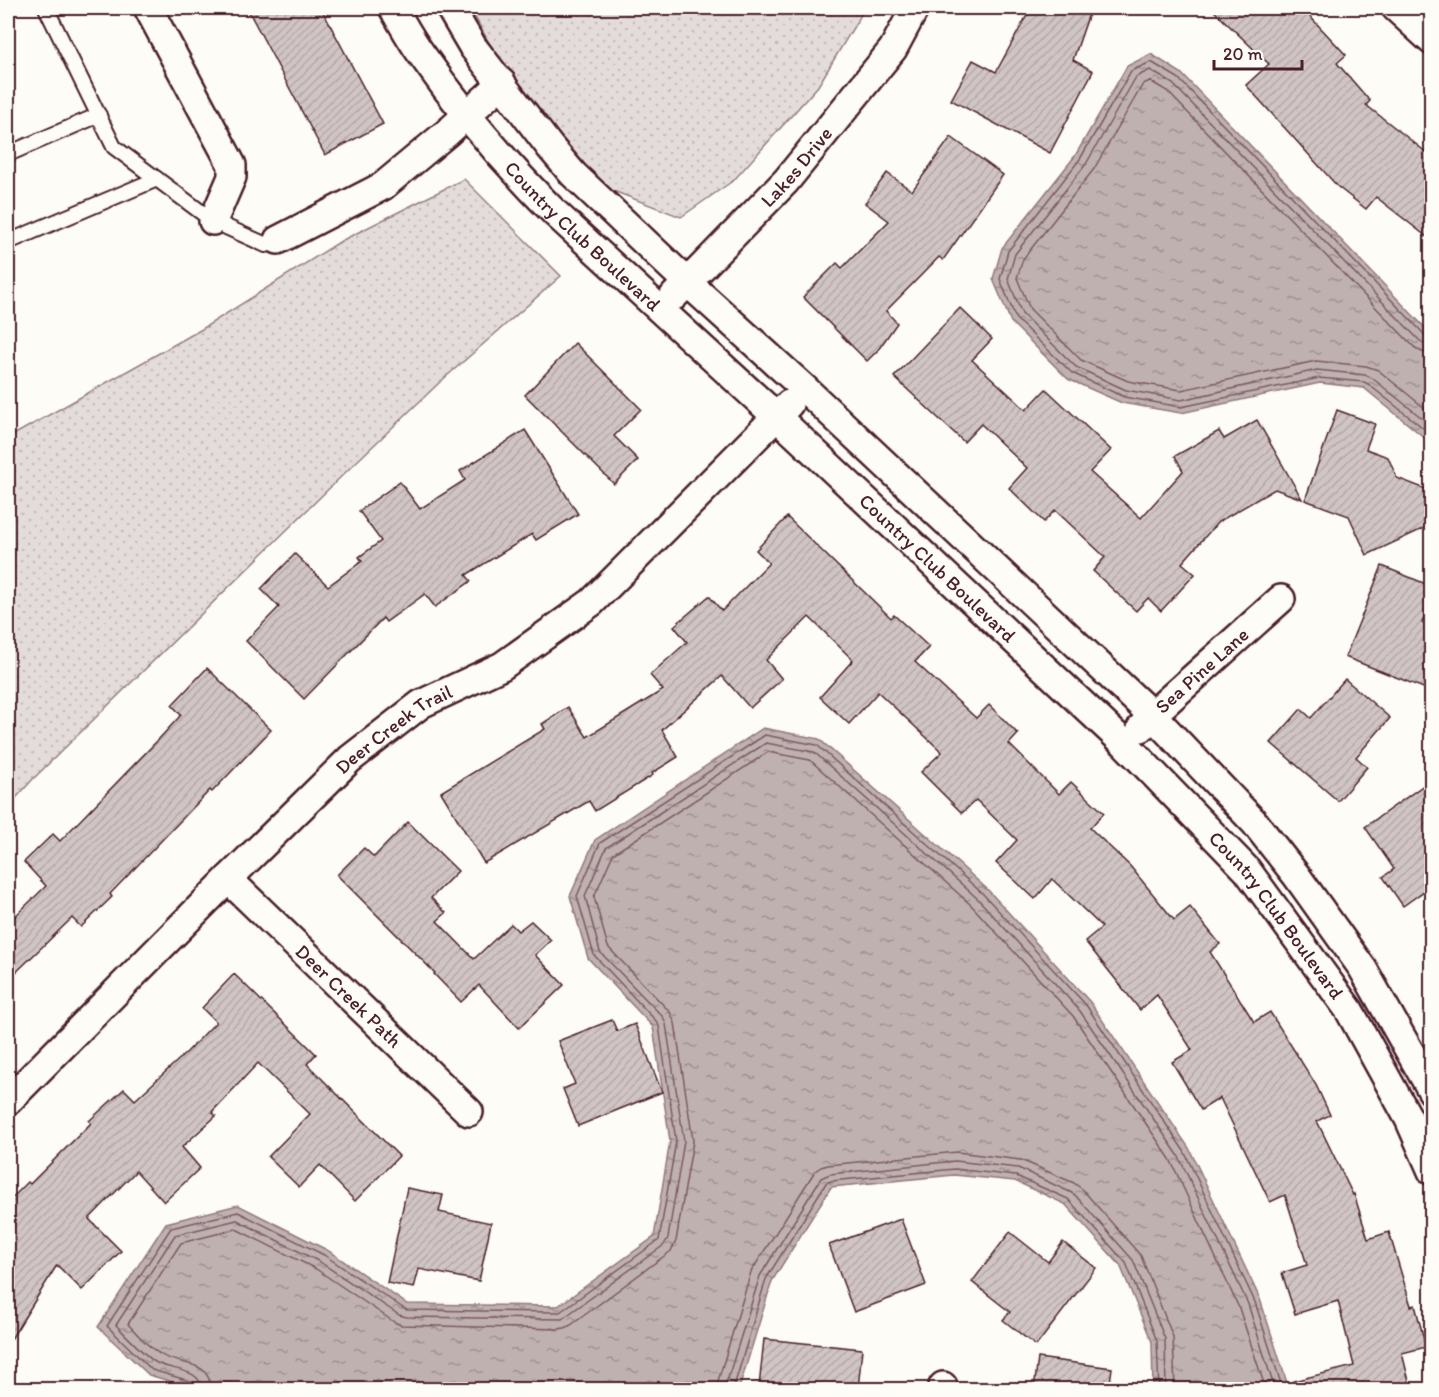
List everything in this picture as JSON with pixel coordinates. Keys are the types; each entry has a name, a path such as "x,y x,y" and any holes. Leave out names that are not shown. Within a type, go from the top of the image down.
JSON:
{"street":[{"path":"148,8 232,165 232,177 213,221"},
{"name":"Country Club Boulevard","path":"393,8 421,53 467,115 521,179 1125,744 1247,870 1349,1010 1420,1115 1431,1171"},
{"name":"Country Club Boulevard","path":"450,8 473,47 573,174 1152,715 1255,823 1296,875 1363,969 1431,1091"},
{"name":"Lakes Drive","path":"661,310 786,181 892,49 915,8"},
{"path":"1396,8 1431,41"},
{"path":"278,240 383,186 502,83"},
{"name":"Deer Creek Trail","path":"8,1101 350,759 421,704 502,666 592,602 804,388"},
{"name":"Sea Pine Lane","path":"1125,744 1152,715 1281,599"},
{"name":"Deer Creek Path","path":"228,879 469,1112"}],"lane":[{"path":"46,8 114,147 213,221 266,245 278,240"},
{"path":"8,154 99,115"},
{"path":"8,242 157,179"}],"shaded area":[{"path":"470,8 865,8 818,86 734,180 681,217 603,187 526,110"},
{"path":"464,179 561,276 440,382 352,466 33,779 8,807 8,438 202,329 341,241"}],"water":[{"path":"1151,54 1181,73 1431,334 1431,443 1364,388 1320,383 1181,413 1122,403 1068,379 1011,322 993,279 1002,248 1075,156 1127,66"},
{"path":"763,728 819,739 987,889 1090,1002 1189,1148 1260,1299 1289,1389 1153,1389 1152,1342 1120,1265 1065,1204 1015,1181 954,1175 831,1187 772,1281 739,1389 197,1389 149,1375 98,1327 166,1223 238,1205 327,1250 407,1304 558,1306 654,1237 670,1141 653,1027 588,958 570,896 595,840"}],"building":[{"path":"247,8 321,8 383,124 325,155"},
{"path":"1031,8 1091,8 1073,60 1093,71 1050,153 951,100 973,60 996,72"},
{"path":"1211,8 1302,8 1346,55 1337,63 1370,101 1366,105 1431,156 1431,240 1376,197 1366,209 1338,187 1246,85 1269,64"},
{"path":"951,137 1003,175 943,260 939,257 886,311 897,323 878,350 867,361 803,297 837,263 842,268 889,221 865,203 887,173 912,191"},
{"path":"960,308 992,339 972,360 1026,410 1046,389 1111,450 1090,472 1141,518 1183,471 1175,456 1219,431 1224,439 1257,420 1302,499 1275,489 1218,522 1182,563 1195,574 1161,611 1148,598 1136,611 1093,571 1105,557 1055,510 1044,522 1009,488 1027,468 981,424 964,442 894,377"},
{"path":"575,343 641,409 614,436 638,460 614,484 525,395"},
{"path":"1337,410 1375,424 1366,449 1388,457 1397,478 1431,491 1431,525 1367,555 1349,516 1305,500"},
{"path":"525,430 578,514 536,540 532,534 466,575 471,581 435,607 425,594 386,622 383,618 304,699 246,641 279,607 261,589 295,554 328,586 362,561 359,557 381,541 359,511 400,482 420,509 465,480 460,471"},
{"path":"787,517 891,618 894,615 929,647 915,662 976,718 989,705 1018,734 1009,744 1059,794 1071,782 1104,813 1090,828 1130,866 1174,920 1190,907 1220,944 1210,952 1254,1022 1270,1012 1316,1085 1330,1115 1317,1121 1354,1194 1368,1239 1389,1232 1411,1306 1415,1305 1426,1347 1402,1353 1411,1389 1294,1389 1293,1381 1354,1366 1338,1301 1295,1314 1282,1273 1307,1265 1285,1195 1270,1202 1220,1098 1201,1110 1172,1062 1192,1050 1157,995 1140,1010 1085,941 1102,927 1052,879 1035,899 996,863 1017,840 976,800 962,813 921,772 942,752 878,692 849,724 820,697 853,660 809,617 766,660 782,679 750,708 722,676 662,730 678,757 595,811 589,801 484,863 441,792 545,729 542,724 568,707 587,737 663,690 650,675 687,642 674,626 709,596 722,611 769,563 756,550"},
{"path":"1382,566 1431,586 1431,599 1422,623 1431,627 1431,691 1345,657"},
{"path":"207,668 271,730 212,792 210,790 110,894 112,897 81,927 72,918 8,980 8,923 46,886 24,862 53,834 60,841 158,740 181,715 172,705"},
{"path":"1345,679 1390,718 1356,757 1367,767 1338,801 1271,743 1301,709 1311,718"},
{"path":"1431,780 1431,886 1403,906 1383,877 1394,869 1365,827"},
{"path":"408,822 458,871 431,898 446,913 437,921 474,959 511,924 518,931 531,921 551,940 535,955 564,985 519,1028 479,985 461,1002 337,875 364,848 374,857"},
{"path":"234,974 316,1054 307,1064 399,1156 355,1201 320,1165 299,1187 268,1157 310,1114 258,1063 212,1112 216,1116 182,1147 200,1168 164,1202 136,1171 89,1219 121,1251 82,1290 57,1265 8,1344 8,1202 28,1182 30,1184 91,1123 89,1121 124,1089 135,1100 187,1052 216,1022 202,1008"},
{"path":"612,1020 617,1031 635,1024 662,1092 578,1126 563,1089 575,1084 558,1041"},
{"path":"407,1188 443,1195 439,1212 491,1223 479,1281 419,1269 414,1288 387,1283"},
{"path":"901,1219 926,1285 854,1312 829,1245"},
{"path":"1010,1232 1048,1262 1063,1242 1096,1268 1036,1346 1003,1320 1010,1312 972,1282"},
{"path":"764,1339 862,1349 858,1389 759,1387"},
{"path":"1038,1358 1112,1368 1109,1389 1034,1389"}]}
